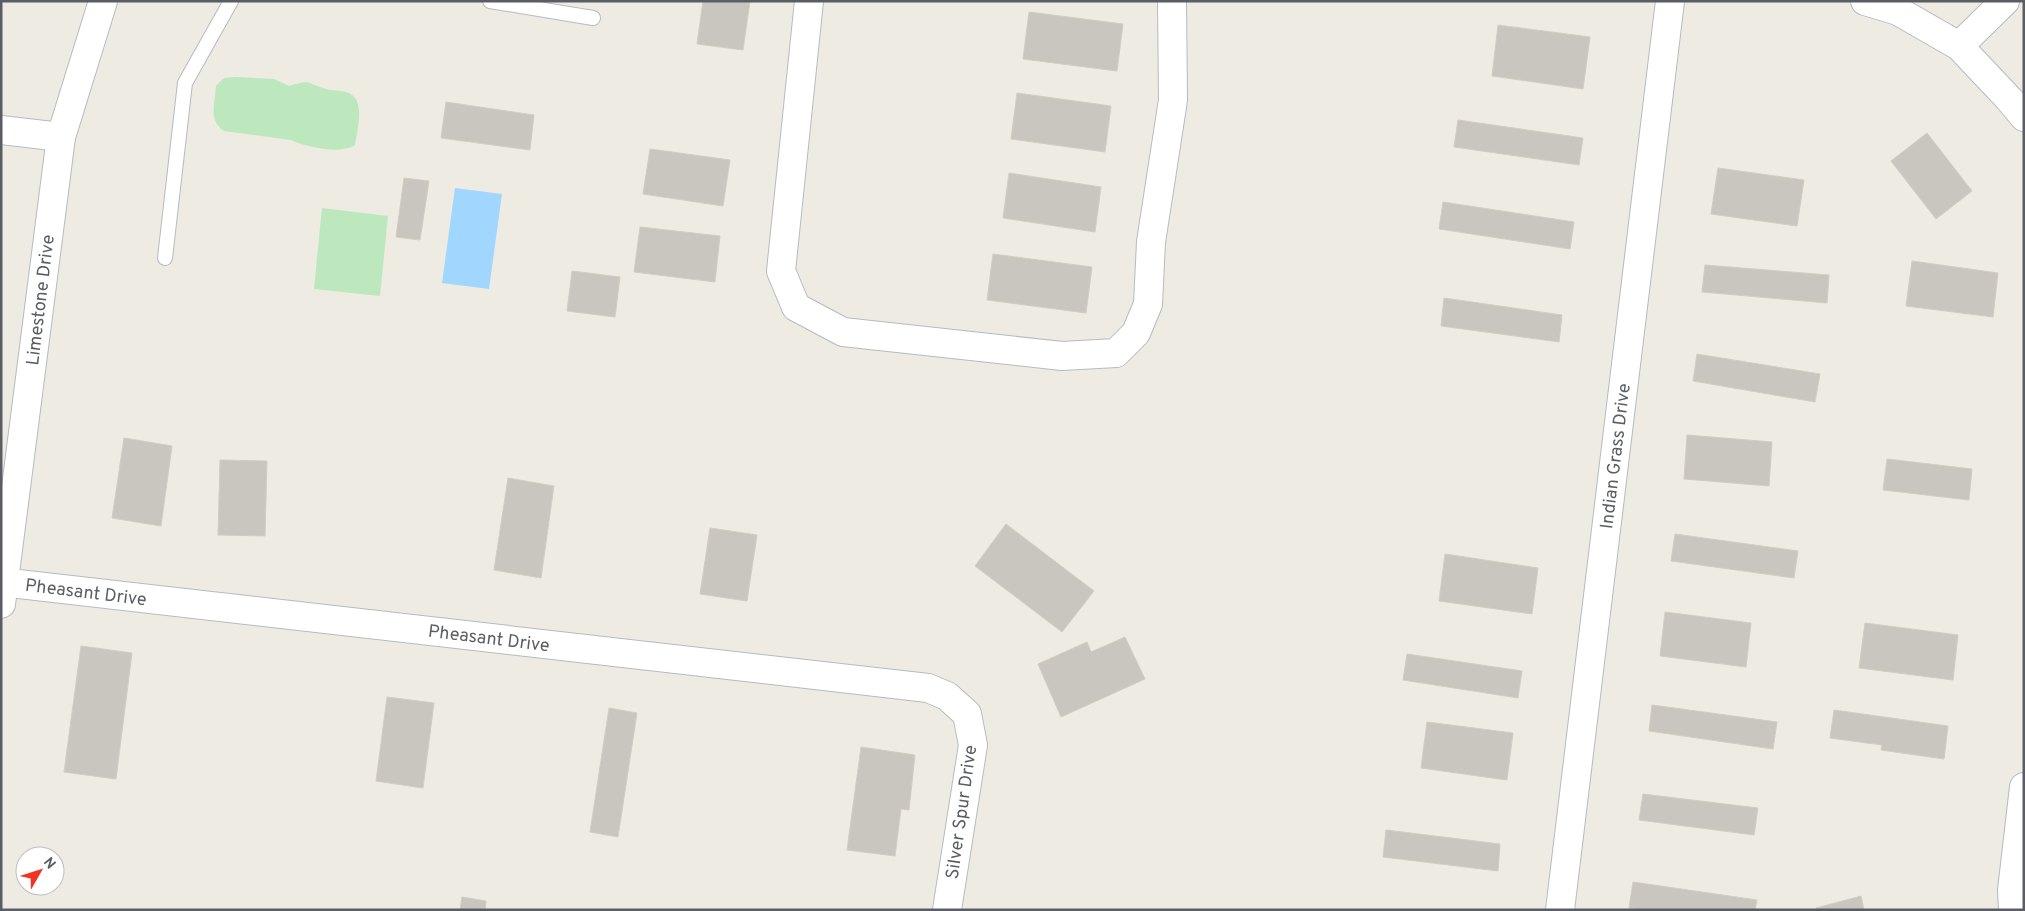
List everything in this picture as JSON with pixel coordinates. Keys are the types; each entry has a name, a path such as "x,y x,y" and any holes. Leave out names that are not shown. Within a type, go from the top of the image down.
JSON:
{"street":[{"name":"Limestone Drive","path":"2,590 61,137 103,1"},
{"path":"810,1 781,271 796,307 843,332 1062,356 1116,353 1136,333 1148,304 1151,242 1173,100 1172,1"},
{"name":"Indian Grass Drive","path":"1560,910 1670,1"},
{"path":"1865,1 1898,10 1959,46 2009,99 2024,118"},
{"path":"1959,46 2005,1"},
{"path":"1,130 61,137"},
{"name":"Pheasant Drive","path":"2,590 928,688 947,696 967,714"},
{"name":"Silver Spur Drive","path":"947,910 972,745 967,714"},
{"path":"2013,910 2012,890 2024,788"}],"lane":[{"path":"165,258 185,83 231,1"},
{"path":"490,1 593,18"}],"green space":[{"path":"224,78 274,79 289,86 309,83 328,90 346,92 352,95 359,107 359,123 355,145 349,148 332,150 305,145 291,140 224,131 219,127 214,117 216,86"},
{"path":"322,208 388,216 380,296 314,289"}],"water":[{"path":"455,188 502,194 489,289 442,283"}],"building":[{"path":"703,1 750,1 743,50 697,44"},
{"path":"1029,12 1123,24 1117,71 1023,59"},
{"path":"1498,25 1590,37 1583,89 1492,76"},
{"path":"1017,93 1111,106 1105,152 1011,139"},
{"path":"446,102 534,115 530,150 441,138"},
{"path":"1458,120 1583,138 1579,165 1454,147"},
{"path":"1927,133 1972,191 1936,219 1891,161"},
{"path":"650,149 730,160 723,206 643,194"},
{"path":"1718,168 1804,180 1797,226 1711,214"},
{"path":"1009,173 1101,187 1095,232 1003,218"},
{"path":"404,178 429,181 420,240 396,237"},
{"path":"1443,202 1574,222 1570,249 1439,229"},
{"path":"640,227 720,236 715,282 634,272"},
{"path":"993,254 1092,267 1086,313 987,300"},
{"path":"1912,261 1998,273 1993,317 1906,306"},
{"path":"1705,265 1829,275 1827,303 1702,292"},
{"path":"572,271 620,277 615,317 567,311"},
{"path":"1444,298 1562,315 1559,342 1441,326"},
{"path":"1697,354 1820,374 1815,402 1693,381"},
{"path":"1687,435 1772,442 1769,486 1684,479"},
{"path":"124,438 172,446 161,526 112,518"},
{"path":"1887,459 1972,469 1969,500 1883,490"},
{"path":"220,460 267,461 265,536 218,535"},
{"path":"508,478 554,486 541,578 494,570"},
{"path":"1006,524 1094,591 1062,632 975,566"},
{"path":"710,528 757,535 747,601 700,594"},
{"path":"1675,534 1798,551 1794,578 1671,561"},
{"path":"1445,554 1538,568 1532,614 1439,601"},
{"path":"1665,612 1751,623 1746,667 1660,656"},
{"path":"1865,623 1958,635 1953,680 1859,668"},
{"path":"1125,637 1145,679 1061,717 1038,664 1087,642 1091,652"},
{"path":"81,646 132,653 116,779 64,772"},
{"path":"1407,654 1522,671 1518,698 1403,680"},
{"path":"387,697 434,703 423,788 376,781"},
{"path":"1652,705 1777,722 1773,749 1649,731"},
{"path":"609,708 637,713 618,837 590,832"},
{"path":"1834,710 1948,726 1944,759 1881,750 1882,745 1830,738"},
{"path":"1427,722 1513,733 1507,780 1421,768"},
{"path":"861,747 915,755 909,810 901,809 895,856 847,850"},
{"path":"1643,794 1758,808 1754,835 1639,820"},
{"path":"1386,830 1500,844 1498,871 1383,857"},
{"path":"1633,882 1757,900 1755,910 1641,910 1629,908"},
{"path":"1861,896 1864,910 1817,910 1816,908"},
{"path":"462,897 486,901 485,910 460,910"}]}
